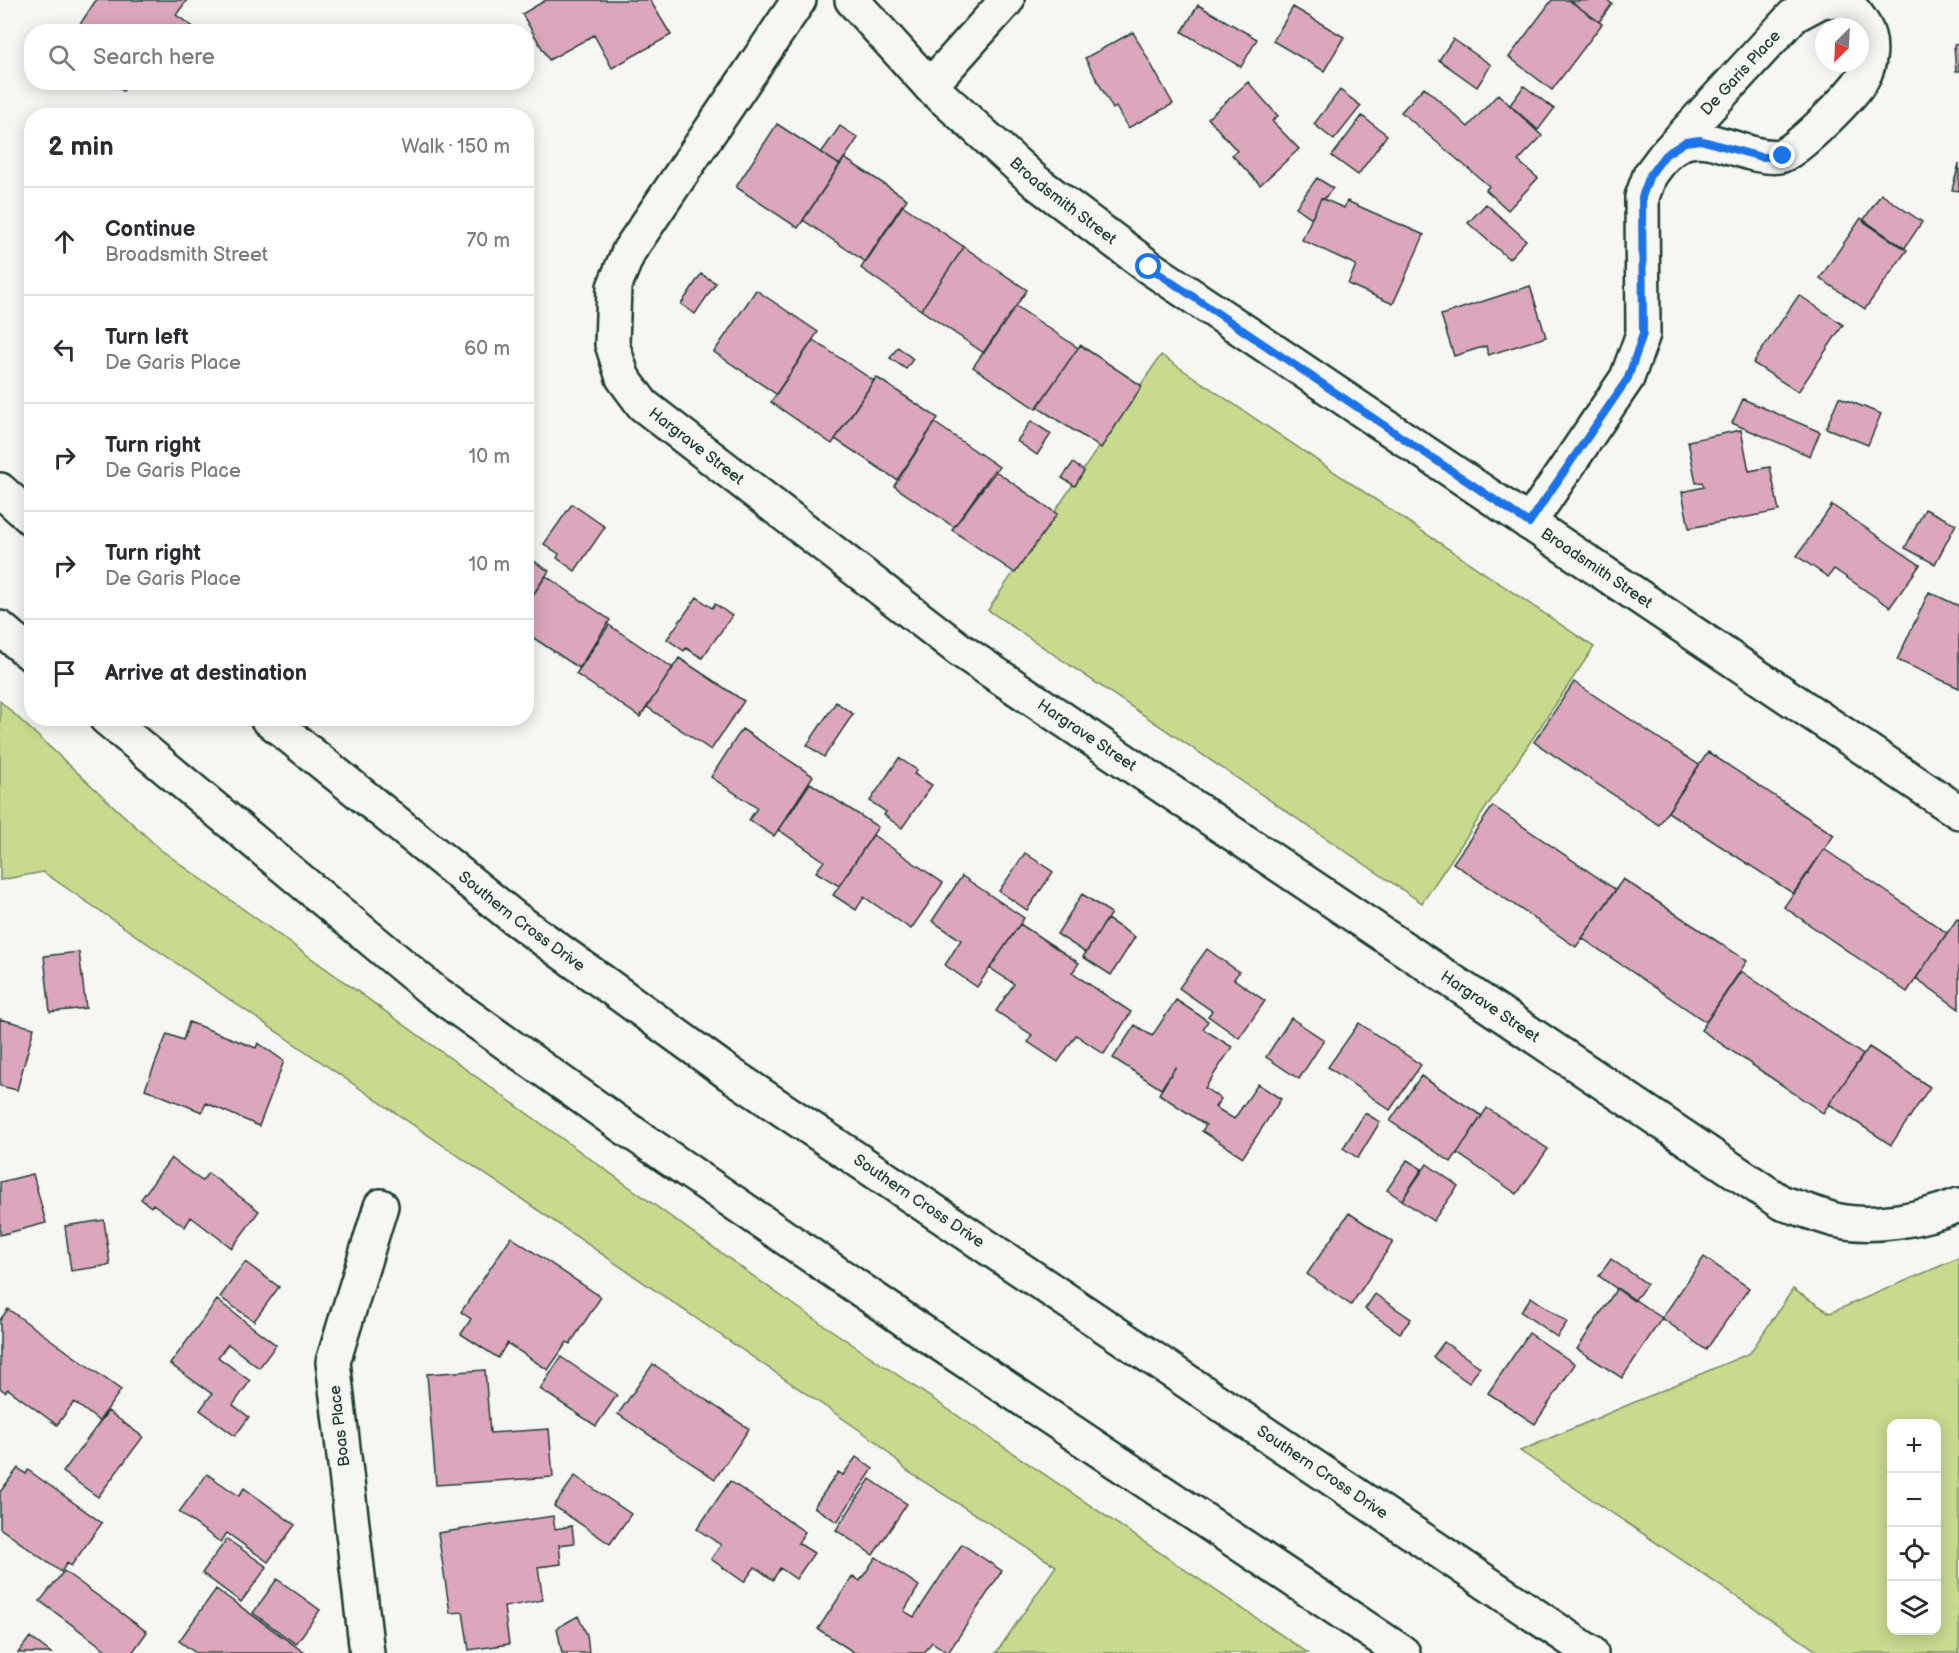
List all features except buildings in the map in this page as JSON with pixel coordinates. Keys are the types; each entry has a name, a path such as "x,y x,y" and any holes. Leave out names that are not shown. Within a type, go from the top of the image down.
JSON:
{"street":[{"name":"Hargrave Street","path":"799,0 629,251 614,287 612,344 623,378 643,405 960,650 1782,1203 1837,1220 1866,1223 1896,1221 1959,1205"},
{"name":"Broadsmith Street","path":"852,0 930,86 1036,182 1149,267 1959,812"},
{"path":"930,86 1007,0"},
{"name":"De Garis Place","path":"1529,523 1628,378 1643,334 1642,197 1650,175 1665,155 1793,16 1825,0 1839,1 1853,8 1870,35 1869,62 1862,80 1803,143 1783,156 1761,157 1700,140 1685,142 1665,155"},
{"path":"0,490 24,512"},
{"path":"0,628 24,648"},
{"path":"116,726 432,990 624,1127 921,1331 1403,1653"},
{"name":"Southern Cross Drive","path":"277,726 513,917 730,1074 1591,1653"},
{"name":"Boas Place","path":"367,1653 333,1362 381,1206"}],"green space":[{"path":"1161,355 1594,647 1422,903 988,610"},
{"path":"0,701 24,723 24,726 27,726 161,850 781,1296 1308,1653 996,1653 1056,1566 907,1471 877,1442 43,872 0,880"},
{"path":"1959,1258 1959,1653 1820,1653 1520,1451 1750,1353 1793,1289 1830,1313"}],"route":[{"path":"1149,267 1529,523 1628,378 1643,334 1642,197 1650,175 1665,155 1685,142 1700,140 1761,157 1783,156"}]}
